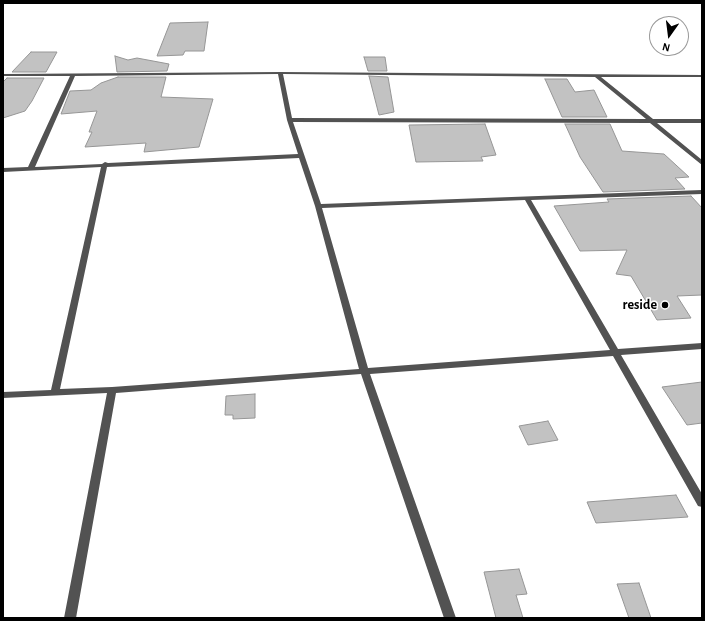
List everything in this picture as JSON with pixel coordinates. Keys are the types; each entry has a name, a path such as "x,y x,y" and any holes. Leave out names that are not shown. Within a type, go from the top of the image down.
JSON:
{"street":[{"path":"280,73 290,120 318,206 364,370 450,618"},
{"path":"3,74 280,73 702,76"},
{"path":"31,168 73,74"},
{"path":"597,76 702,163"},
{"path":"290,120 702,121"},
{"path":"3,170 105,164 301,156"},
{"path":"55,392 105,164"},
{"path":"318,206 702,192"},
{"path":"527,199 702,502"},
{"path":"3,395 112,390 364,370 702,346"},
{"path":"70,618 112,390"}],"building":[{"path":"208,22 204,51 185,51 183,55 157,56 170,23"},
{"path":"31,52 57,52 46,72 12,72"},
{"path":"115,56 128,60 137,58 169,64 167,71 117,72"},
{"path":"364,57 385,57 387,71 368,71"},
{"path":"369,76 388,77 394,112 379,115"},
{"path":"118,77 166,77 161,97 213,99 199,147 144,152 146,143 85,147 92,132 89,132 97,111 61,114 70,91 91,90 101,83"},
{"path":"7,78 44,78 25,111 3,118 3,82"},
{"path":"545,79 567,79 575,92 594,90 607,117 562,117"},
{"path":"485,124 496,155 481,157 483,161 416,162 409,125"},
{"path":"565,124 610,124 622,151 664,154 689,177 675,178 685,189 603,192 580,157"},
{"path":"691,196 702,208 702,295 677,296 691,318 657,320 631,276 616,274 627,250 580,251 554,206 609,202 607,199"},
{"path":"702,382 702,423 687,425 662,387"},
{"path":"255,394 255,418 233,419 233,415 225,415 226,396"},
{"path":"548,421 558,440 528,445 519,426"},
{"path":"676,495 688,517 596,523 587,502"},
{"path":"519,569 527,594 516,595 523,618 496,618 484,572"},
{"path":"639,583 651,618 629,618 617,584"}],"place":[{"name":"reside","path":"665,305"}]}
